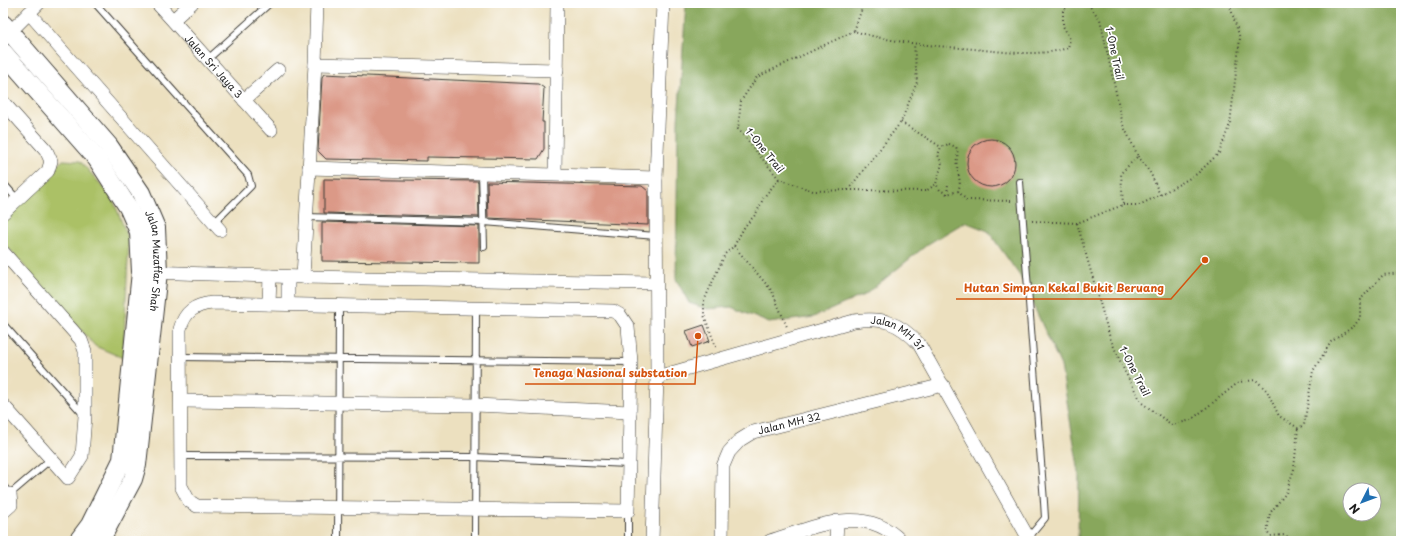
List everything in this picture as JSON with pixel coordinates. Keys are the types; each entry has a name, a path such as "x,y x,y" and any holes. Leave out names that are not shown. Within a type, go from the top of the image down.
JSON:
{"main road":[{"name":"Jalan Muzaffar Shah","path":"5,32 108,146 141,193 156,228 122,460 90,525 78,541"},
{"name":"Jalan Muzaffar Shah","path":"3,52 98,159 128,207 139,232 149,272 137,466 133,479 100,541"}],"street":[{"path":"5,32 39,3"},
{"name":"Jalan Sri Jaya 3","path":"157,3 271,130"},
{"path":"173,20 192,3"},
{"path":"303,277 317,3"},
{"path":"555,174 557,3"},
{"path":"652,541 657,377 655,283 656,178 662,3"},
{"path":"29,13 216,227"},
{"path":"315,64 557,70"},
{"path":"244,100 278,70"},
{"path":"3,102 46,150 51,162 48,171 3,213"},
{"path":"309,168 656,178"},
{"path":"3,252 81,340 85,351 85,416 82,456 68,478 3,405"},
{"path":"149,272 288,277 655,283"},
{"path":"269,304 270,276"},
{"path":"288,277 288,304"},
{"path":"212,303 288,304 613,311 620,315 628,327 631,362 628,511 197,506 189,501 184,494 182,486 182,357 180,329 183,320 193,307 212,303"},
{"name":"Jalan MH 31","path":"657,377 854,321 869,319 883,320 909,333 919,344 1030,539"},
{"name":"Jalan MH 32","path":"722,541 723,466 729,452 740,440 753,432 943,385"},
{"path":"181,401 475,405 630,412"},
{"path":"3,512 11,505 7,490"},
{"path":"770,541 837,521 869,521 887,528 901,541"},
{"path":"836,541 837,521"}],"lane":[{"path":"95,3 248,175 251,186 216,227"},
{"path":"208,59 270,3"},
{"path":"482,172 484,247"},
{"path":"1020,182 1044,502 1044,518 1030,539"},
{"path":"3,183 17,200"},
{"path":"306,217 484,222 656,236"},
{"path":"338,541 339,305"},
{"path":"475,541 474,458 476,308"},
{"path":"3,324 85,416"},
{"path":"182,357 338,360 631,362"},
{"path":"181,456 474,458 628,464"},
{"path":"7,490 51,459"},
{"path":"628,511 628,541"}],"path":[{"path":"864,3 854,31 874,37 914,44 1001,52 1054,52 1068,48 1070,39 1063,26 1063,11 1071,3"},
{"name":"1-One Trail","path":"1080,3 1088,4 1100,19 1123,125 1138,156 1151,174 1160,195"},
{"path":"1023,221 1077,223 1123,205 1139,206 1197,174 1219,153 1230,124 1240,38 1229,3"},
{"name":"1-One Trail","path":"854,31 757,77 741,100 738,129 779,179 813,191 926,191 936,184"},
{"path":"848,190 901,122 917,82 914,44"},
{"path":"901,122 942,148"},
{"path":"949,144 956,147 959,155 956,164 961,184 958,191 947,194 940,190 936,184 942,164 938,155 942,148 949,144"},
{"path":"1123,205 1121,173 1138,156"},
{"path":"720,360 704,315 704,301 725,254 734,246 745,226 756,214 764,197 779,179"},
{"path":"947,194 948,184"},
{"path":"958,191 966,200 1021,201"},
{"name":"1-One Trail","path":"1077,223 1110,338 1125,372 1142,403 1172,425 1191,420 1239,382 1256,380 1267,391 1280,416 1298,428"},
{"path":"734,246 772,291 785,318 790,340"},
{"path":"1294,541 1285,535 1270,536 1267,532 1270,513 1286,493 1294,469 1298,428 1304,425 1313,371 1331,342 1354,326 1360,318 1360,300 1383,276 1401,273"}],"green space":[{"path":"686,3 1401,3 1401,541 1078,541 1079,473 1061,366 1020,276 988,231 965,222 928,244 866,294 814,317 769,323 731,307 707,309 689,303 676,279 678,122"},
{"path":"63,160 80,161 112,197 129,240 123,358 95,346 3,242 3,217"}],"building":[{"path":"324,74 538,84 544,88 542,122 544,122 544,149 538,159 427,157 427,161 326,159 318,151 322,77"},
{"path":"991,139 1000,141 1008,146 1013,154 1015,163 1013,172 1008,180 1000,185 991,187 982,185 974,180 969,172 967,163 969,154 974,146 982,141"},
{"path":"324,179 478,181 479,217 324,213"},
{"path":"487,182 642,186 648,191 648,225 488,218"},
{"path":"322,222 479,226 479,263 322,261"},
{"path":"704,325 710,341 692,347 686,331"}],"place":[{"name":"Hutan Simpan Kekal Bukit Beruang","path":"1205,260"},
{"name":"Tenaga Nasional substation","path":"698,336"}]}
